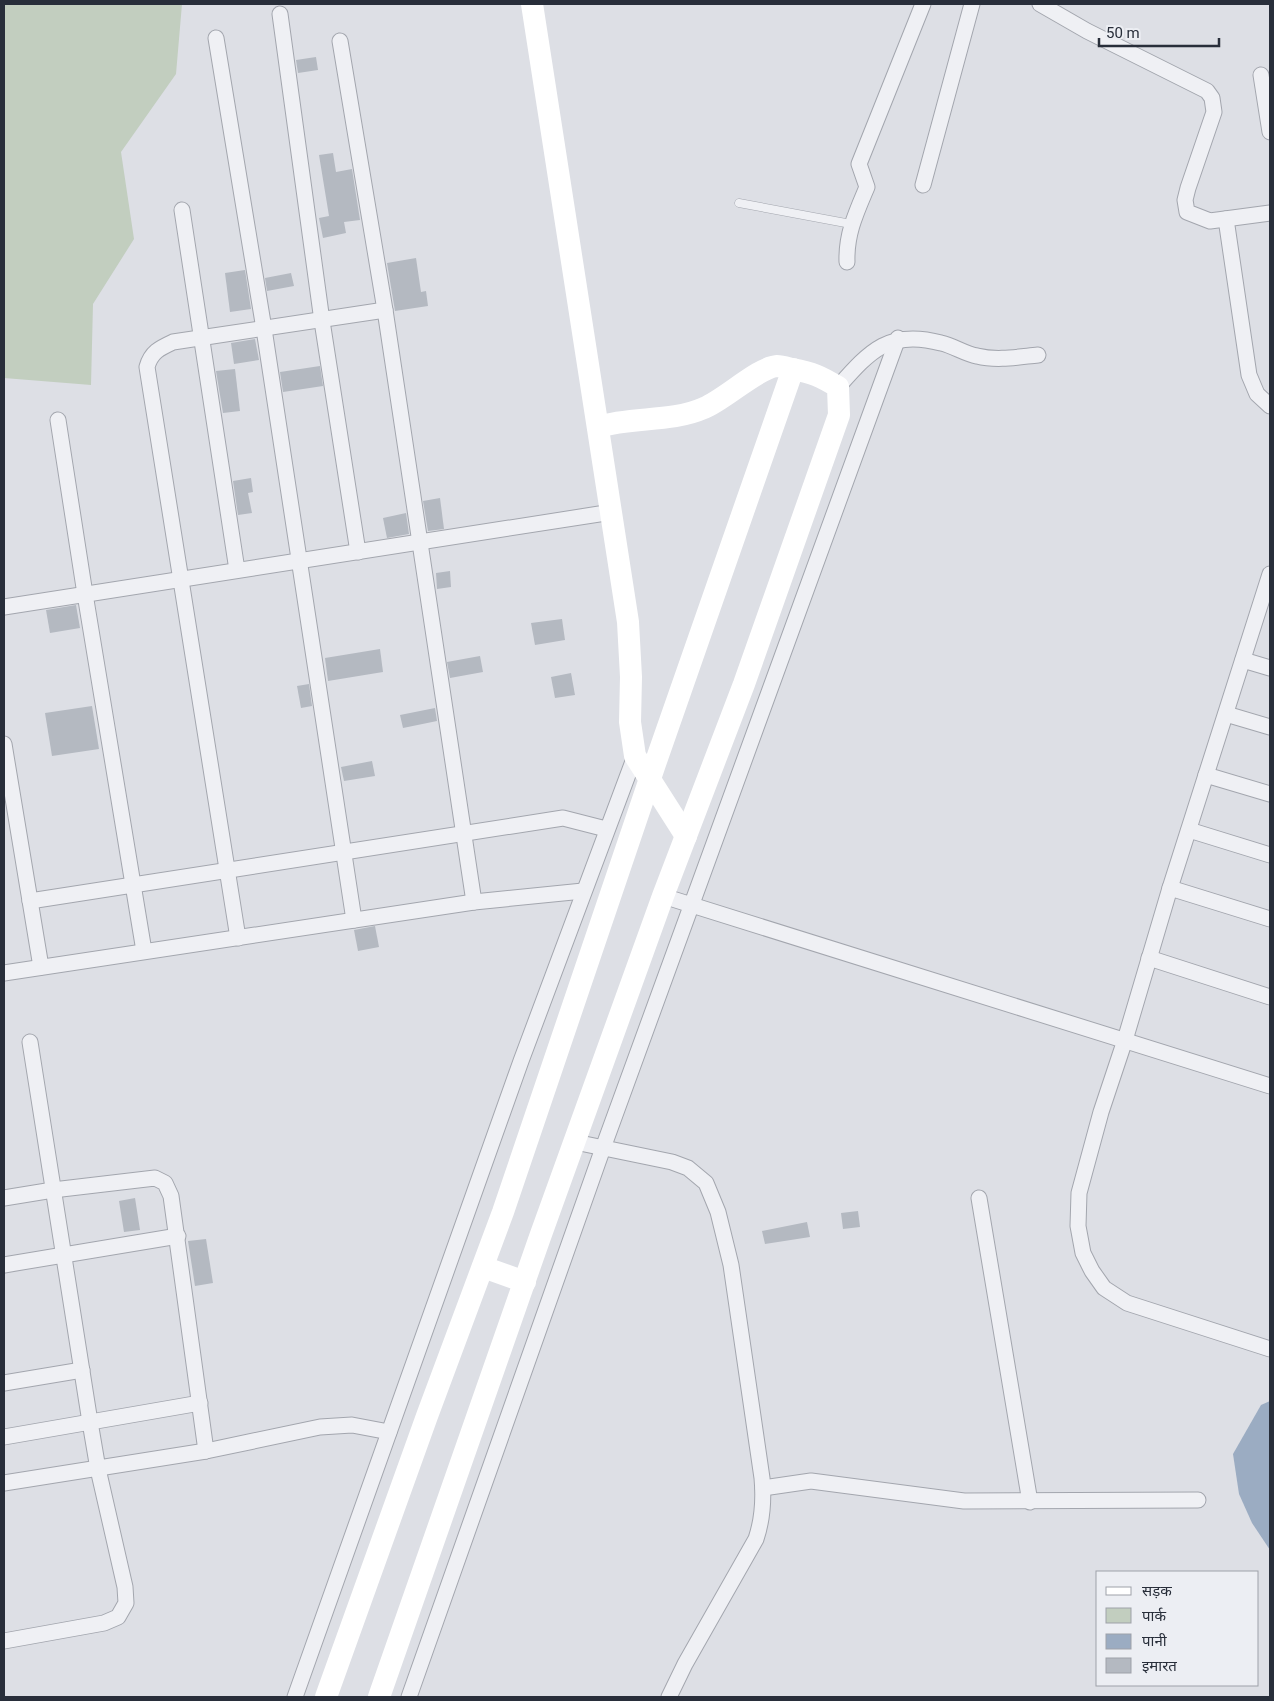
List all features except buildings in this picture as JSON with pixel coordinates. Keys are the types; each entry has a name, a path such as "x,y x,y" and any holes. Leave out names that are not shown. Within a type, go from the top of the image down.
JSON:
{"street":[{"path":"532,4 629,630 630,722 635,756 686,836"},
{"path":"847,262 846,245 851,224 867,187 859,164 923,4"},
{"path":"923,185 972,4"},
{"path":"1042,4 1103,39 1207,91 1212,98 1214,112 1188,188 1185,207 1187,212 1199,219 1210,221 1270,213"},
{"path":"280,14 322,321 358,552"},
{"path":"216,38 264,329 354,920"},
{"path":"340,41 385,310 474,902"},
{"path":"1261,75 1270,132"},
{"path":"182,210 237,570"},
{"path":"1226,219 1248,375 1258,394 1270,406"},
{"path":"238,938 147,367 150,357 158,349 173,342 385,310"},
{"path":"409,1697 603,1148 898,338"},
{"path":"379,1697 524,1282 663,896 744,684 839,414 838,387 865,357 898,338 942,343 976,356 990,358 1038,355"},
{"path":"598,426 613,422 680,415 701,410 717,403 748,380 777,366 817,373 838,387"},
{"path":"326,1697 483,1267 650,778 793,369"},
{"path":"58,420 144,951"},
{"path":"4,607 612,512"},
{"path":"1270,574 1101,1112 1079,1193 1078,1226 1083,1253 1092,1270 1104,1288 1120,1299 1270,1350"},
{"path":"1243,660 1270,668"},
{"path":"1226,714 1270,727"},
{"path":"4,744 41,967"},
{"path":"295,1697 583,891 635,756"},
{"path":"1206,775 1270,794"},
{"path":"30,901 563,818 606,829"},
{"path":"1189,830 1270,855"},
{"path":"1170,888 1270,918"},
{"path":"4,973 474,902 583,891"},
{"path":"663,896 1270,1086"},
{"path":"1149,958 1270,998"},
{"path":"4,1641 80,1628 118,1617 126,1603 125,1586 98,1469 62,1256 30,1042"},
{"path":"575,1142 688,1168 706,1183 713,1197 730,1265 763,1488 762,1522 756,1539 685,1664 669,1697"},
{"path":"4,1198 155,1178 165,1183 171,1196 178,1236 206,1451"},
{"path":"979,1198 1030,1502"},
{"path":"4,1265 178,1236"},
{"path":"483,1267 524,1282"},
{"path":"4,1383 82,1370"},
{"path":"4,1437 200,1403"},
{"path":"4,1483 206,1451 337,1425 389,1432"},
{"path":"763,1488 811,1481 827,1481 964,1501 1198,1500"}],"lane":[{"path":"739,203 851,224"}],"green space":[{"path":"4,4 182,4 176,74 121,152 134,239 93,304 91,385 4,378"}],"water":[{"path":"1270,1401 1270,1550 1252,1523 1239,1494 1233,1454 1261,1405"}]}
